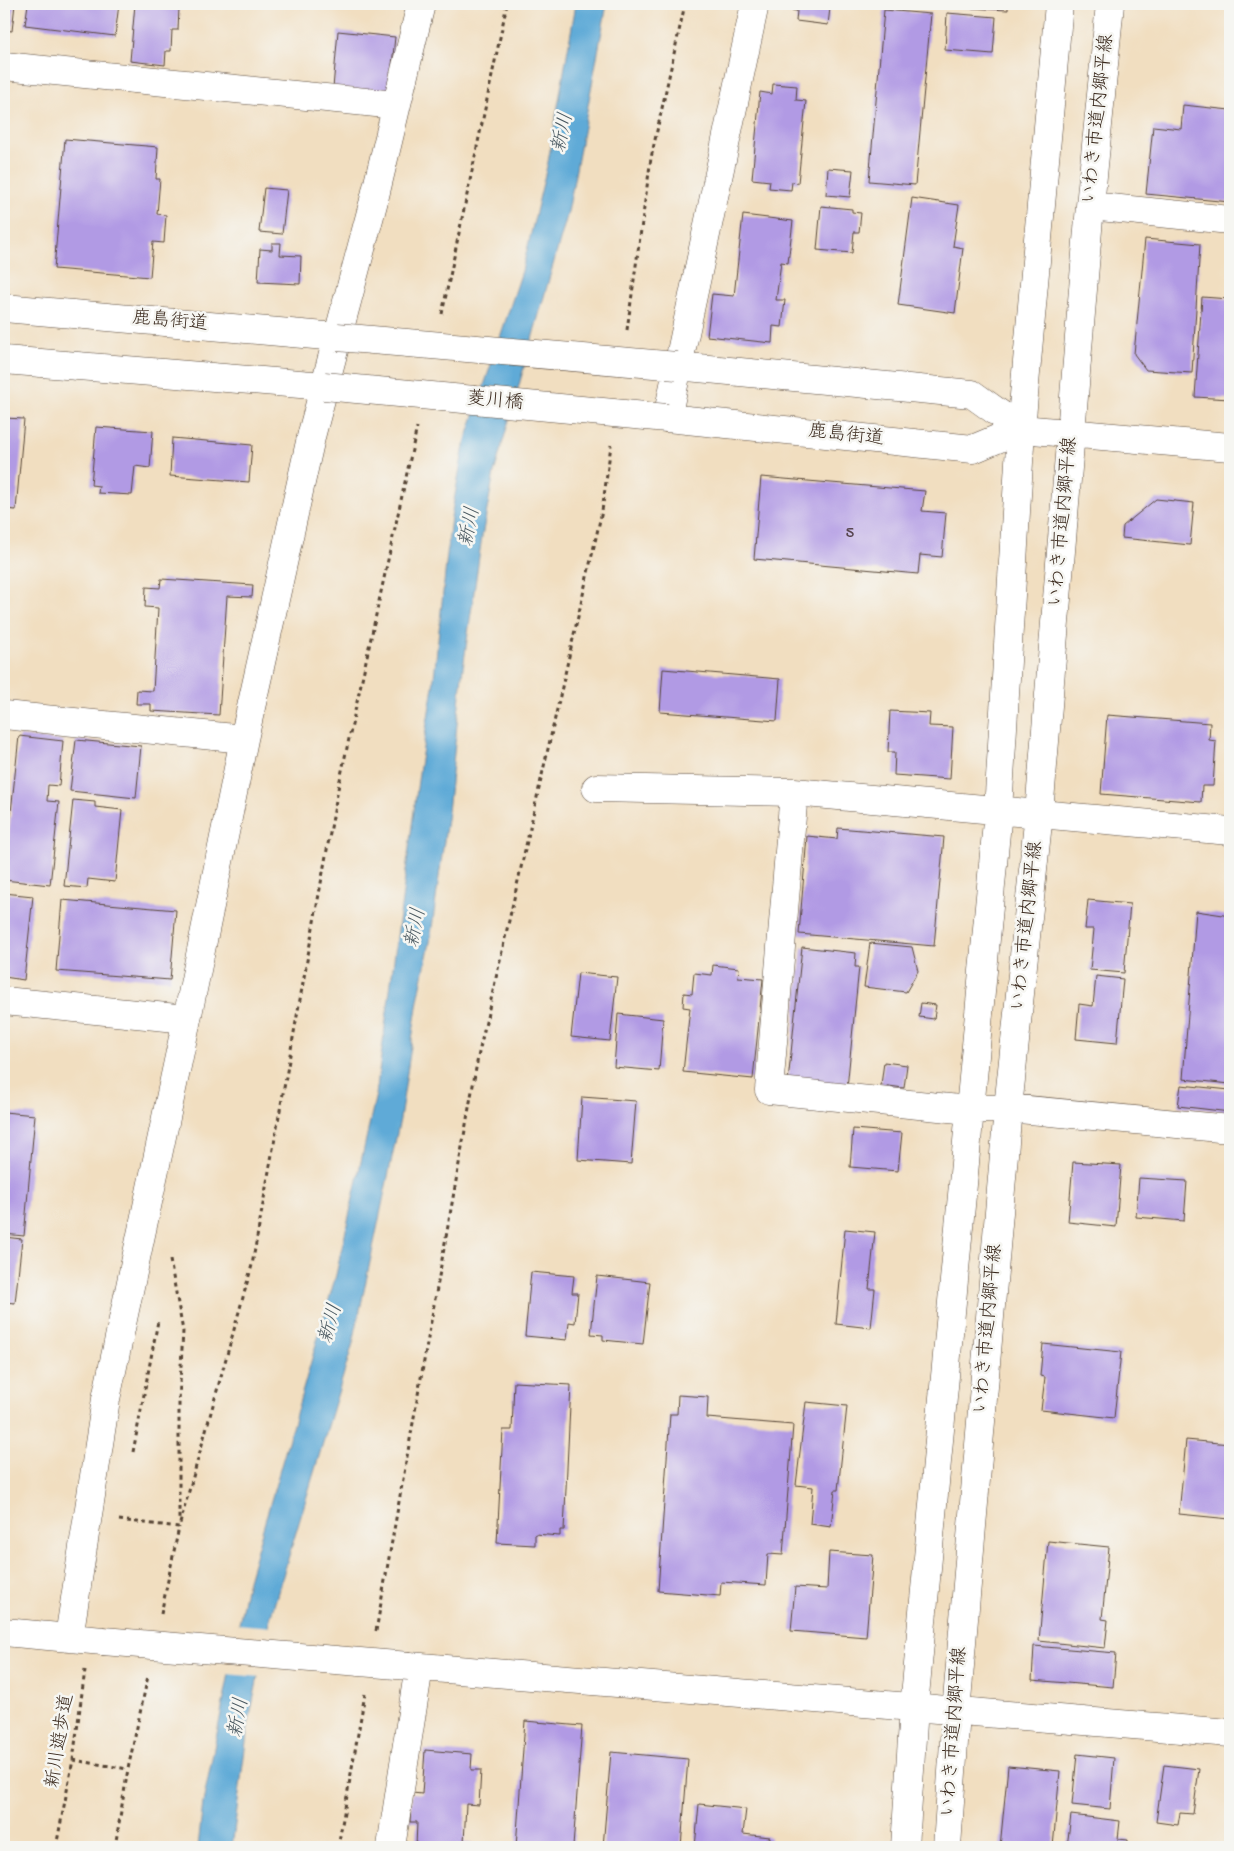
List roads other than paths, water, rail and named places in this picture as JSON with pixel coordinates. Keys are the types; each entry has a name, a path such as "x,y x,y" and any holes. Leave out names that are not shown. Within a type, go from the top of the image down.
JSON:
{"street":[{"path":"87,1639 106,1399 187,1019 244,739 324,386 372,204 421,4"},
{"path":"667,418 754,4"},
{"path":"905,1847 914,1707 998,811 1021,429 1039,210 1059,4"},
{"name":"いわき市道内郷平線","path":"947,1847 956,1712 1008,1108 1040,813 1090,206 1110,4"},
{"path":"4,66 396,105"},
{"path":"1090,206 1230,220"},
{"name":"鹿島街道","path":"4,308 337,337"},
{"path":"337,337 678,366 972,394 1021,429"},
{"path":"4,360 324,386"},
{"name":"菱川橋","path":"324,386 667,418"},
{"name":"鹿島街道","path":"667,418 973,449 1021,429 1230,447"},
{"path":"4,714 244,739"},
{"path":"596,788 794,792 1230,831"},
{"path":"794,792 769,1090 969,1110 1008,1108 1230,1129"},
{"path":"4,1001 187,1019"},
{"path":"4,1632 1230,1734"},
{"path":"391,1847 414,1667"}],"water":[{"name":"新川","path":"576,4 607,4 568,212 494,473 482,536 462,675 448,812 430,942 418,1000 400,1119 353,1343 269,1622 248,1726 232,1847 198,1847 203,1803 247,1584 336,1275 376,1094 420,766 433,687 451,517 464,446 522,271 548,162"}]}
